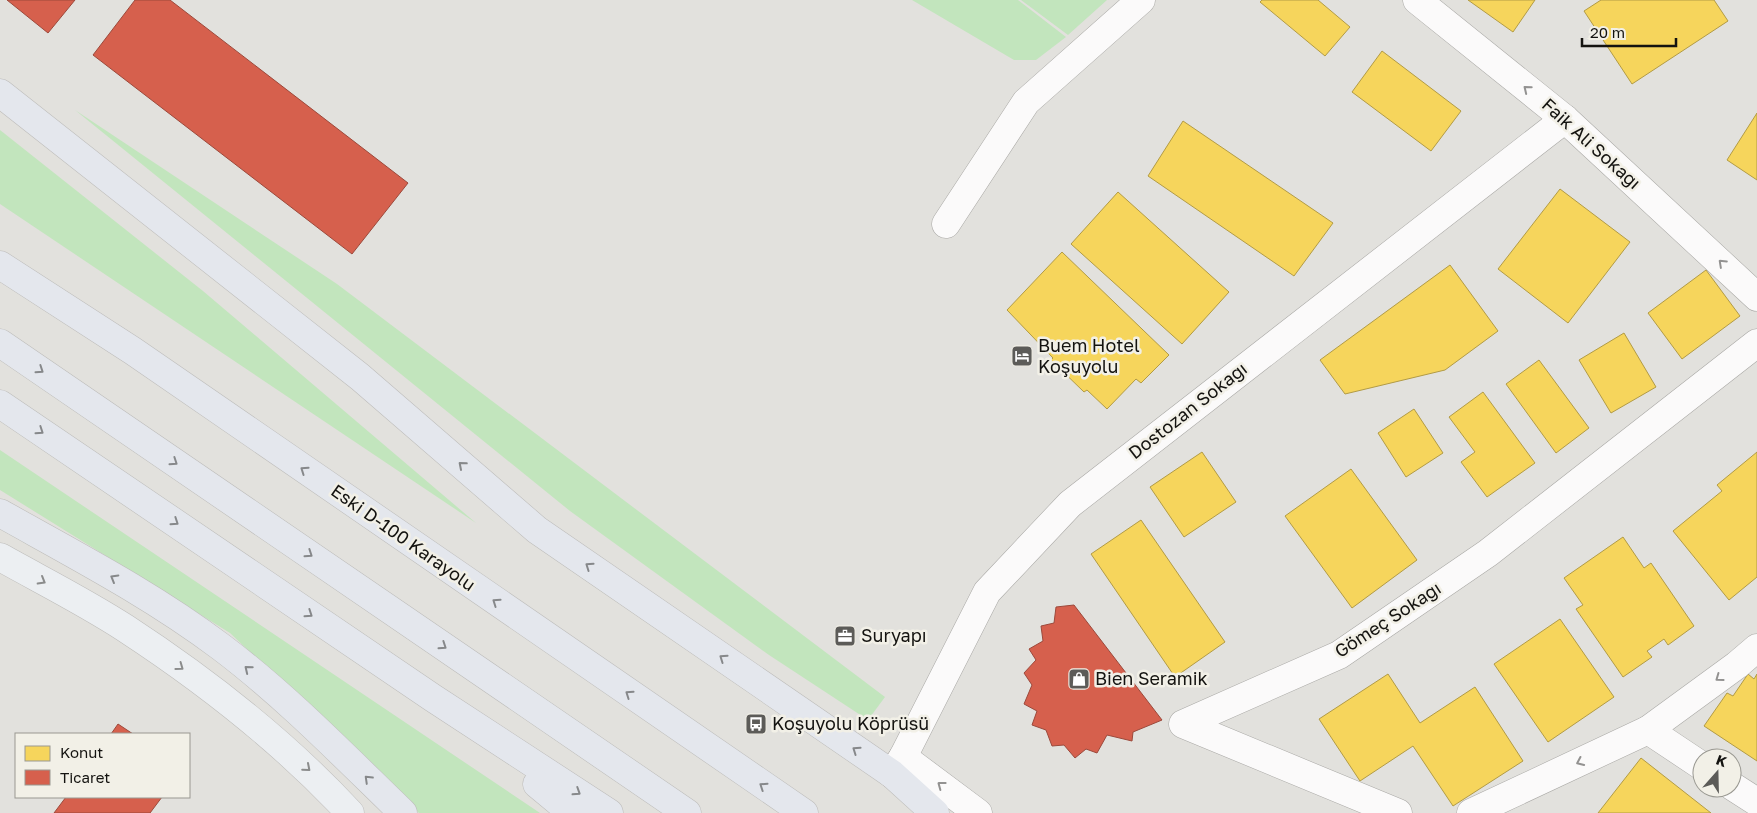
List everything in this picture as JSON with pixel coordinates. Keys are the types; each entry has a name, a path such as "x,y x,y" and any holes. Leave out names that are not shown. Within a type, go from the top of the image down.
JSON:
{"highway":[{"path":"0,78 108,178"},
{"path":"0,93 360,378 538,530 897,765 935,813"},
{"path":"0,249 132,351"},
{"name":"Eski D-100 Karayolu","path":"0,266 132,351 804,813"},
{"path":"0,343 687,813"},
{"path":"0,404 433,698 609,813"},
{"path":"0,513 144,595 220,646 292,705 403,813"},
{"path":"433,698 572,813"}],"main road":[{"path":"0,557 125,627 232,704 319,779 350,813"}],"street":[{"path":"946,224 1026,102 1141,0"},
{"name":"Faik Ali Sokağı","path":"1417,0 1565,119 1757,297"},
{"name":"Dostozan Sokağı","path":"897,765 987,592 1070,504 1565,119"},
{"name":"Gömeç Sokağı","path":"1398,813 1183,724 1339,655 1488,553 1757,342"},
{"path":"1471,813 1648,730 1737,665 1757,648"},
{"path":"1648,730 1692,759"},
{"path":"897,765 978,813"},
{"path":"1742,792 1757,802"}],"green space":[{"path":"912,0 1018,0 1066,37 1036,60 1014,60"},
{"path":"1021,0 1107,0 1068,35"},
{"path":"75,110 337,284 885,697 868,720 769,655 570,511"},
{"path":"0,130 203,291 476,523 0,204"},
{"path":"0,450 540,813 419,813 230,633 0,490"}],"building: Konut":[{"path":"1262,0 1318,0 1350,27 1325,56 1260,2"},
{"path":"1468,0 1535,0 1513,32"},
{"path":"1601,0 1714,0 1728,21 1632,84 1584,11"},
{"path":"1382,51 1461,111 1431,151 1352,92"},
{"path":"1757,113 1757,180 1727,160"},
{"path":"1183,121 1333,223 1294,276 1148,176"},
{"path":"1560,189 1630,242 1568,323 1498,269"},
{"path":"1118,192 1229,292 1182,344 1071,244"},
{"path":"1062,252 1169,355 1141,383 1136,379 1107,409 1087,390 1084,392 1051,360 1053,358 1007,310"},
{"path":"1450,265 1498,331 1445,370 1345,394 1320,360"},
{"path":"1706,270 1740,316 1682,359 1648,313"},
{"path":"1624,333 1656,387 1611,413 1579,360"},
{"path":"1539,360 1589,428 1556,453 1506,384"},
{"path":"1483,392 1535,463 1487,497 1461,462 1475,452 1449,417"},
{"path":"1414,409 1443,453 1406,477 1378,433"},
{"path":"1202,452 1236,502 1184,537 1150,487"},
{"path":"1757,452 1757,577 1729,600 1673,531 1722,491 1717,485"},
{"path":"1351,469 1417,560 1352,608 1285,516"},
{"path":"1141,520 1225,642 1175,677 1091,554"},
{"path":"1623,537 1644,568 1651,563 1694,626 1668,645 1664,639 1647,651 1652,657 1623,677 1576,609 1583,605 1564,578"},
{"path":"1560,619 1614,697 1548,742 1494,664"},
{"path":"1388,674 1420,723 1475,687 1523,761 1453,806 1413,746 1360,781 1319,719"},
{"path":"1748,674 1754,679 1757,674 1757,761 1742,751 1742,748 1737,748 1704,726 1727,693 1733,696"},
{"path":"1641,758 1711,813 1598,813"}],"building: Ticaret":[{"path":"7,0 75,0 48,33"},
{"path":"135,0 170,0 408,183 352,254 93,55"},
{"name":"Bien Seramik","path":"1074,605 1162,720 1133,732 1132,741 1107,735 1097,753 1086,749 1075,758 1064,745 1052,746 1046,730 1032,725 1037,711 1024,704 1032,685 1024,673 1036,660 1029,649 1043,641 1041,626 1054,623 1056,607"},
{"path":"118,724 132,733 112,733"},
{"path":"65,798 161,798 150,813 54,813"}],"place":[{"name":"Buem Hotel Koşuyolu","path":"1022,356"},
{"name":"Suryapı","path":"845,636"},
{"name":"Bien Seramik","path":"1079,679"},
{"name":"Koşuyolu Köprüsü","path":"756,724"}]}
